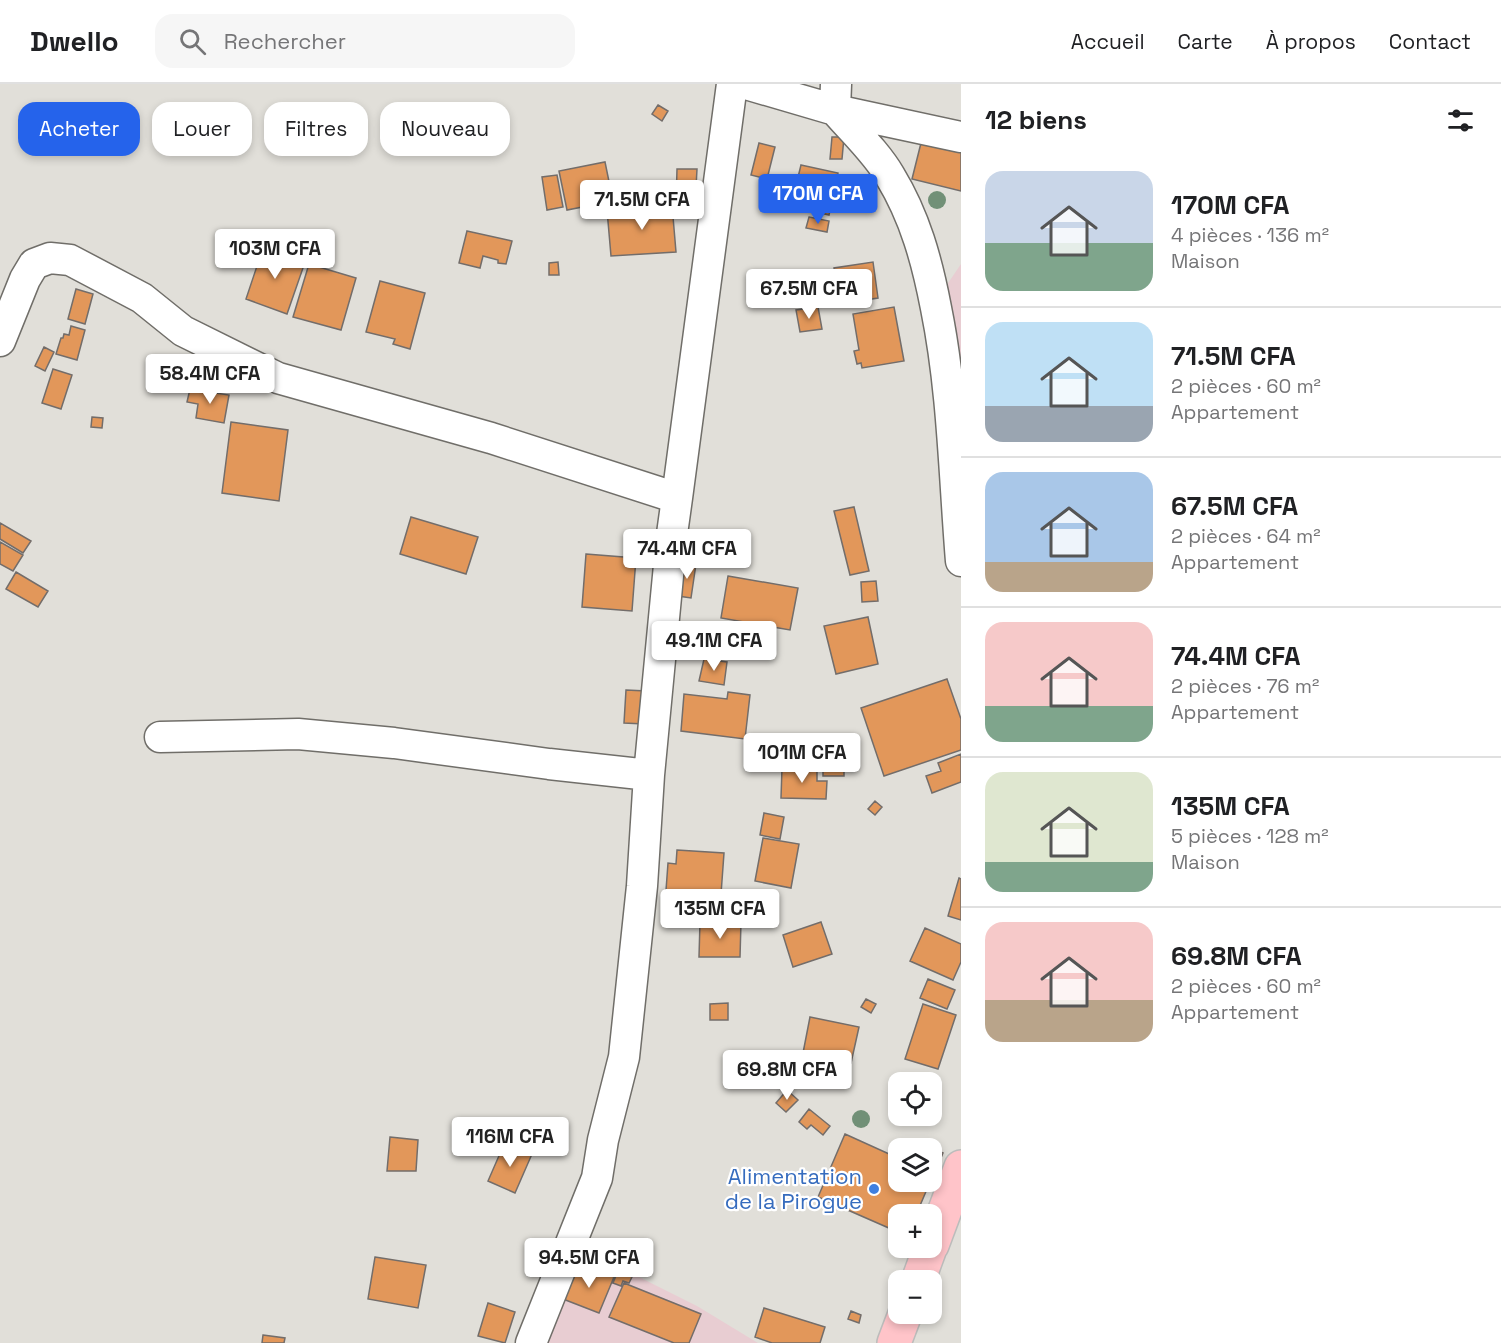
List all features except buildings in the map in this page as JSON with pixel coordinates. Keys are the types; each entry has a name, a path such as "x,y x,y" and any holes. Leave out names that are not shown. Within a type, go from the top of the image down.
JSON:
{"main road":[{"path":"942,1217 961,1167"},
{"path":"894,1343 901,1324"}],"street":[{"path":"531,1343 597,1178 603,1140 624,1057 642,886 649,775 671,545 732,84"},
{"path":"746,84 836,97 961,136"},
{"path":"836,97 890,175 914,222 927,263 944,349 950,401 961,561"},
{"path":"0,340 25,279 34,264 50,258 70,260 142,298 183,331 278,378 491,438 677,498"},
{"path":"160,737 297,734 394,743 649,775"}],"shaded area":[{"path":"961,264 961,385 944,289"},
{"path":"575,1245 697,1306 758,1343 535,1343"}],"place":[{"name":"Alimentation de la Pirogue","path":"874,1189"}]}
